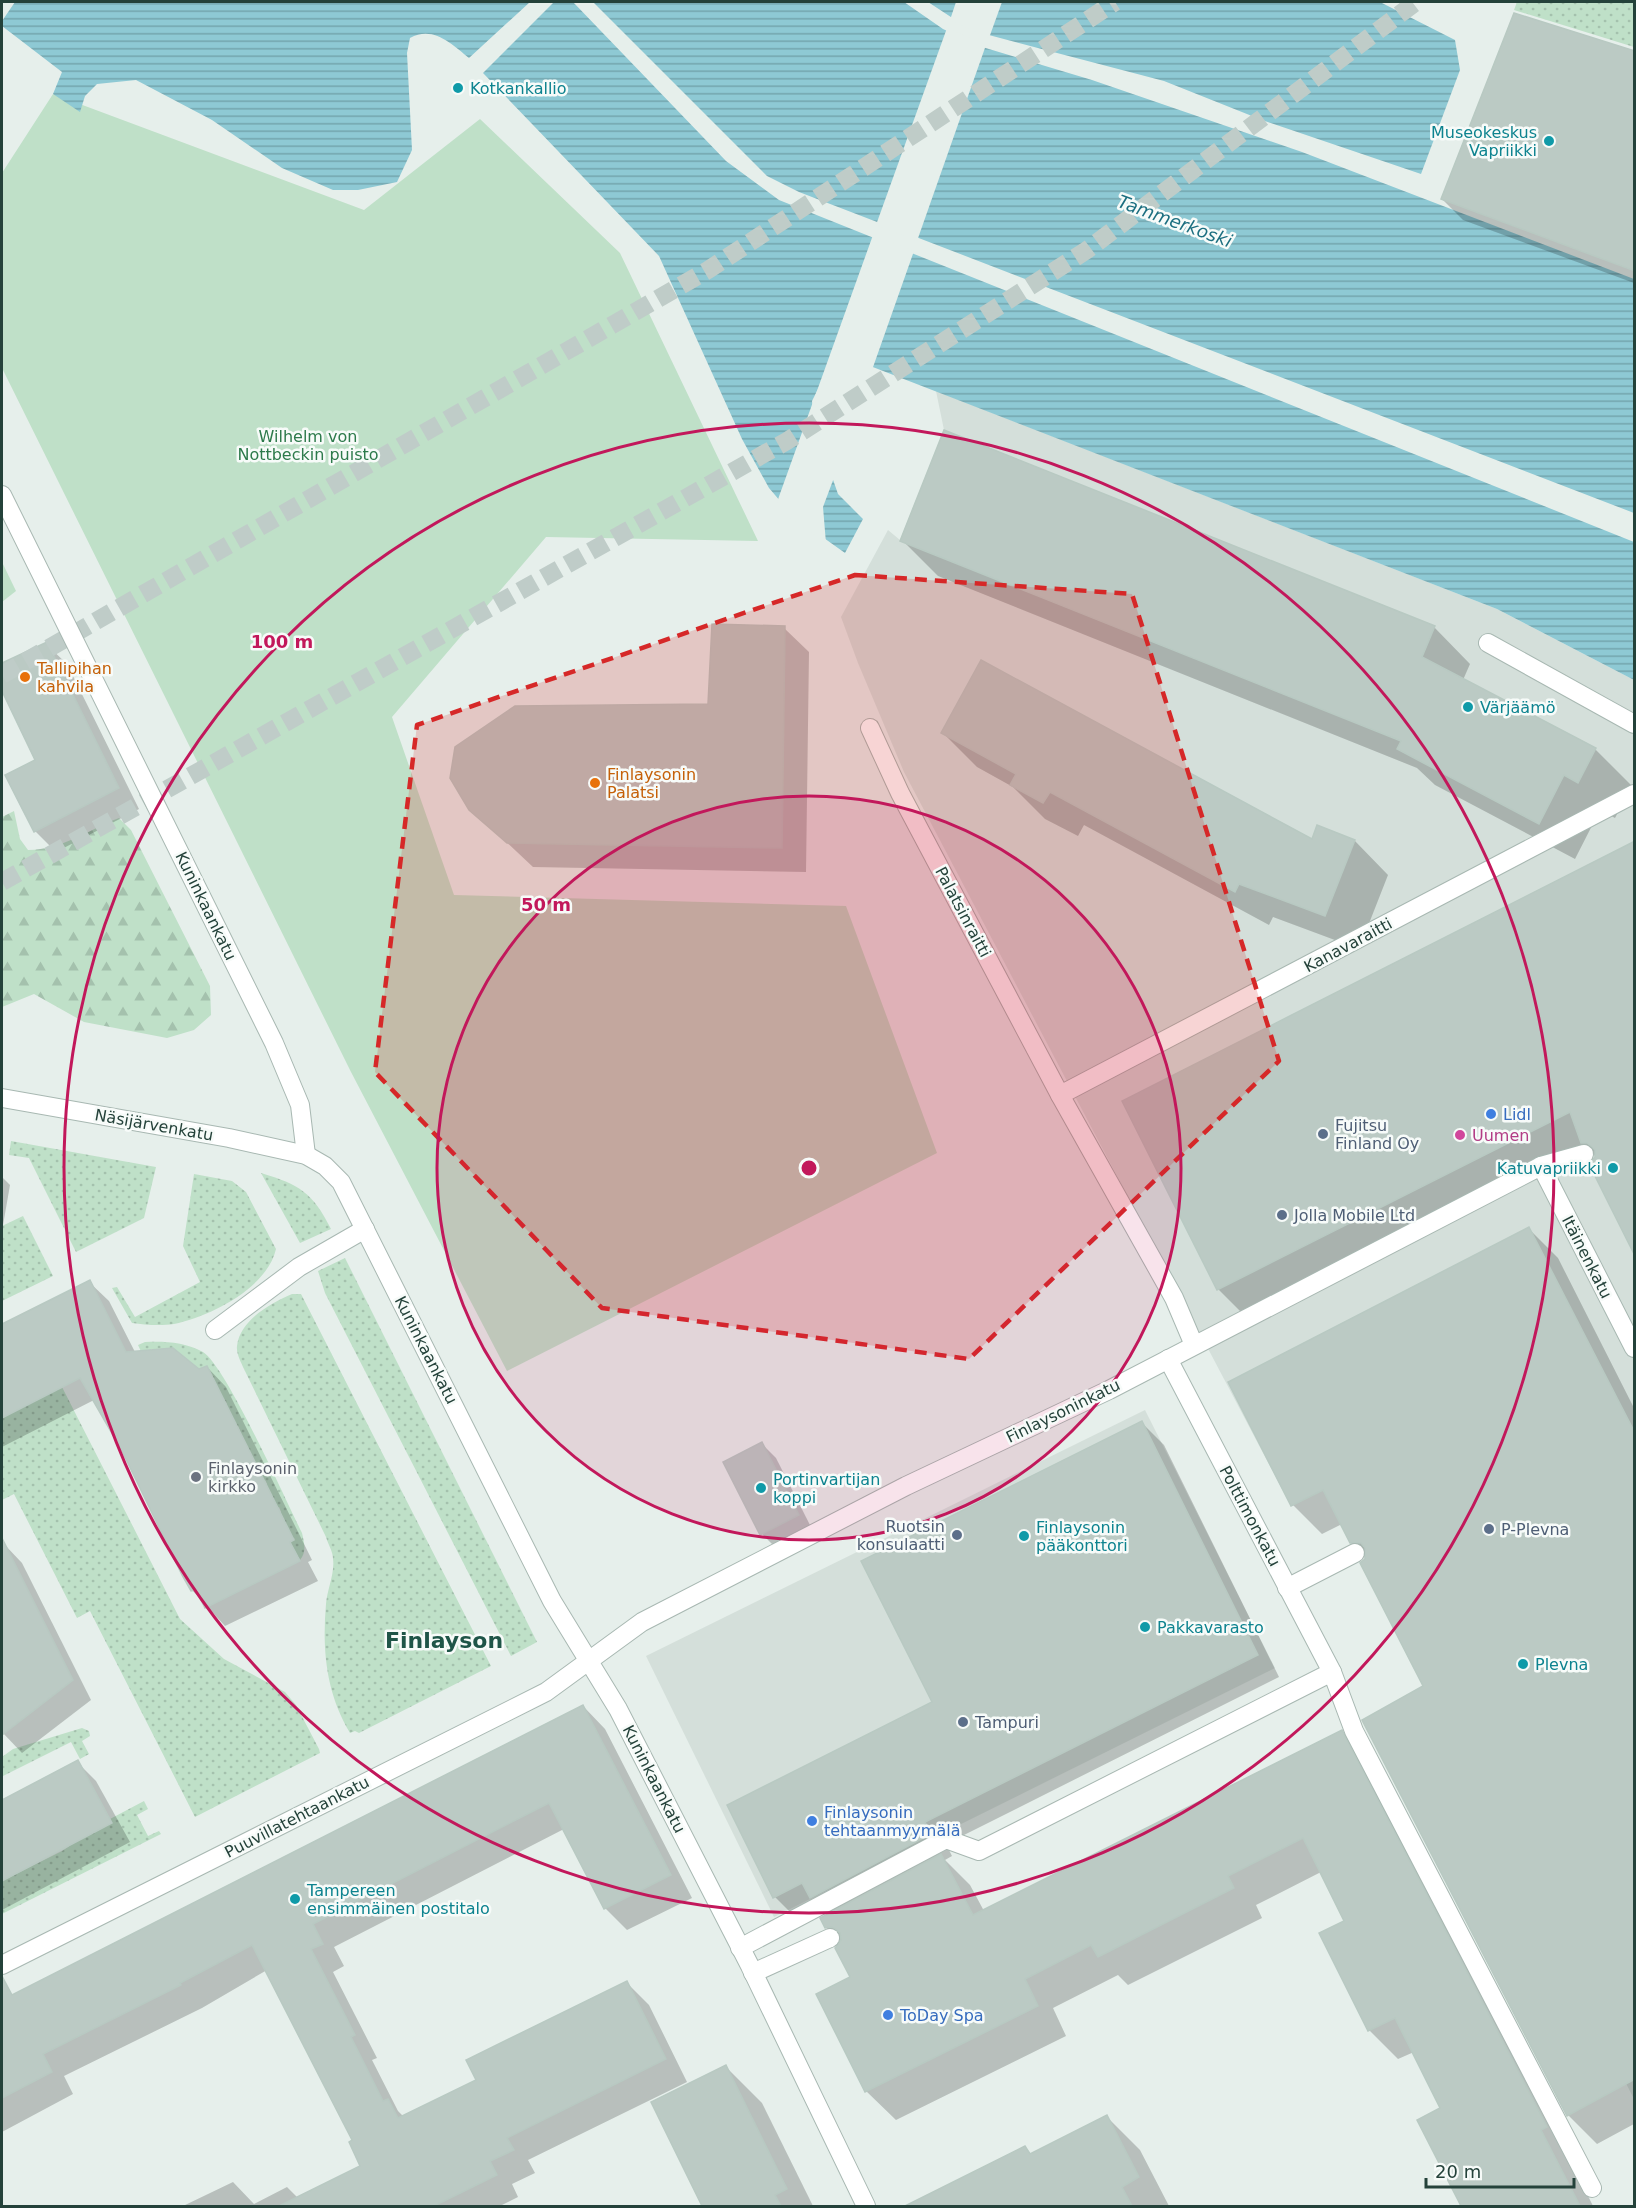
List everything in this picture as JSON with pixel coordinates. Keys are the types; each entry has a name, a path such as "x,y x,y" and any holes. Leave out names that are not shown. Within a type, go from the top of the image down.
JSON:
{"street":[{"name":"Kuninkaankatu","path":"2,495 274,1042 300,1105 306,1155 325,1166 341,1182 552,1601 618,1709 753,1973 866,2206"},
{"path":"1488,643 1635,724"},
{"name":"Palatsinraitti","path":"870,728 900,793 1060,1095"},
{"name":"Kanavaraitti","path":"1060,1095 1635,794"},
{"path":"1060,1095 1174,1298 1194,1345"},
{"name":"Näsijärvenkatu","path":"2,1098 229,1138 306,1155"},
{"name":"Finlaysoninkatu","path":"588,1661 642,1622 906,1486 1168,1359 1541,1166 1584,1154"},
{"name":"Itäinenkatu","path":"1541,1166 1635,1348"},
{"path":"215,1330 299,1267 365,1229"},
{"name":"Polttimonkatu","path":"1168,1359 1332,1672 1354,1731 1592,2188"},
{"path":"1287,1587 1354,1553"},
{"name":"Puuvillatehtaankatu","path":"2,1965 546,1692 588,1661"},
{"path":"740,1948 946,1839 979,1851 1332,1672"},
{"path":"753,1973 830,1938"}],"highlighted area":[{"path":"855,575 1132,594 1279,1061 969,1359 602,1308 375,1072 417,725"}],"shaded area":[{"path":"936,391 1497,609 1634,680 1634,2099 1323,1490 1291,1506 904,772 858,663 841,617 888,530 900,540 944,430"},
{"path":"1145,1410 1275,1668 774,1917 646,1656"}],"green space":[{"path":"1517,2 1634,2 1634,47 1514,10"},
{"name":"Wilhelm von Nottbeckin puisto","path":"53,94 364,210 480,119 620,253 758,541 546,537 392,717 454,895 846,906 937,1153 507,1371 351,1072 2,368 2,173"},
{"path":"2,562 16,591 2,602"},
{"path":"14,811 20,839 28,850 64,843 119,818 131,830 210,986 211,1015 194,1030 167,1038 84,1022 34,994 2,1007 2,817"},
{"path":"11,1141 156,1167 144,1218 76,1252 29,1158 9,1155"},
{"path":"261,1173 286,1182 304,1192 318,1206 331,1229 300,1243"},
{"path":"194,1174 232,1181 246,1192 276,1249 271,1263 250,1288 236,1298 204,1314 169,1325 132,1323 112,1288 117,1287 135,1317 200,1282 183,1246"},
{"path":"23,1216 53,1276 2,1301 2,1226"},
{"path":"345,1258 537,1642 511,1656 325,1293 318,1271"},
{"path":"292,1294 301,1294 491,1666 359,1733 355,1731 350,1733 342,1718 328,1671 325,1621 333,1556 237,1352 239,1337 250,1320 275,1302"},
{"path":"145,1342 167,1342 189,1346 203,1352 213,1362 240,1407 302,1533 304,1550 300,1560 290,1542 295,1539 289,1535 278,1514 281,1512 279,1507 276,1509 264,1486 267,1484 265,1480 260,1481 235,1433 240,1431 238,1426 233,1428 222,1406 227,1404 224,1399 219,1401 210,1371 198,1371 185,1358 157,1354 156,1349 151,1349 151,1355 144,1358 138,1345"},
{"path":"62,1387 180,1619 224,1659 285,1692 296,1705 319,1749 320,1753 195,1817 90,1611 77,1618 14,1494 2,1500 2,1395 11,1413"},
{"path":"82,1728 89,1731 90,1736 82,1741 89,1754 80,1759 71,1742 3,1776 2,1757 13,1749"},
{"path":"144,1801 148,1809 137,1815 148,1836 159,1831 161,1834 2,1914 2,1881 62,1851 110,1819"}],"water":[{"path":"15,2 530,2 469,58 449,42 434,35 418,35 410,38 407,53 412,150 397,182 358,190 333,190 282,168 212,120 136,80 97,84 85,96 80,112 53,94 62,72 2,26 2,21"},
{"path":"554,2 573,2 726,161 779,200 1634,542 1634,680 1497,609 865,364 840,368 822,381 812,401 815,428 838,494 863,519 845,553 793,516 769,488 742,439 659,256 483,73"},
{"name":"Tammerkoski","path":"593,2 904,2 943,29 979,46 1092,80 1302,152 1634,279 1634,513 799,192 767,176"},
{"path":"928,2 1380,2 1455,40 1460,70 1421,174 1262,120 1164,81 985,34 957,21"}],"pier":[{"path":"956,2 1002,2 989,38 950,20"},
{"path":"947,28 986,45 917,241 876,225"},
{"path":"873,235 914,251 872,370 865,367 842,371 824,383 815,402 818,427 835,475 823,507 826,543 791,519 777,502"}],"building":[{"name":"Museokeskus Vapriikki","path":"1514,13 1635,51 1635,271 1441,199"},
{"path":"944,430 1435,626 1422,657 1596,748 1578,783 1564,775 1539,824 1397,749 1401,741 900,541"},
{"path":"712,624 785,626 782,848 507,843 469,810 450,778 455,747 515,706 708,704"},
{"path":"47,642 119,788 34,832 5,775 35,760 2,691 2,663"},
{"path":"981,660 1312,839 1317,825 1355,840 1325,916 1239,884 1235,892 1050,792 1043,803 1010,785 1016,774 941,733"},
{"path":"1635,841 1635,1256 1589,1164 1595,1157 1595,1150 1587,1143 1581,1143 1570,1112 1217,1290 1122,1101"},
{"name":"P-Plevna","path":"1529,1227 1635,1433 1635,2079 1567,2116 1362,1720 1423,1686 1360,1563 1365,1559 1365,1548 1361,1543 1350,1543 1323,1490 1291,1506 1228,1382"},
{"name":"Finlaysonin kirkko","path":"90,1280 126,1352 173,1348 199,1369 207,1366 294,1540 290,1542 300,1561 205,1608 196,1590 191,1591 182,1575 122,1451 80,1378 2,1418 2,1324"},
{"path":"1142,1421 1258,1655 925,1822 931,1834 810,1898 802,1883 773,1898 727,1805 932,1702 861,1561"},
{"name":"Portinvartijan koppi","path":"762,1442 799,1515 760,1535 723,1462"},
{"path":"2,1538 73,1680 2,1735"},
{"path":"583,1705 671,1875 604,1909 549,1803 313,1924 323,1944 311,1949 355,2035 351,2037 383,2101 388,2099 398,2118 476,2080 466,2060 627,1981 666,2059 507,2138 514,2150 490,2161 497,2175 434,2206 279,2206 360,2166 349,2142 352,2140 252,1945 180,1983 181,1985 43,2054 52,2072 2,2098 2,1976 12,1995"},
{"path":"1342,1730 1547,2127 1541,2130 1580,2206 1461,2206 1417,2120 1440,2108 1395,2018 1368,2031 1319,1933 1344,1921 1303,1838 1228,1876 1234,1888 1098,1957 1091,1945 1025,1979 1038,2006 865,2092 816,1994 850,1977 835,1948 841,1940 840,1933 832,1927 825,1928 820,1918 941,1854 973,1915"},
{"path":"78,1760 112,1823 2,1881 2,1800"},
{"path":"726,2065 787,2189 775,2195 781,2206 702,2206 651,2102"},
{"path":"1107,2115 1139,2177 1122,2187 1132,2206 905,2206 1025,2146 1030,2154"}],"tunnel":[{"path":"2,675 708,270 1115,2"},
{"path":"2,882 787,441 1087,250 1416,2"}],"place":[{"name":"Kotkankallio","path":"458,88"},
{"name":"Museokeskus Vapriikki","path":"1549,141"},
{"name":"Tallipihan kahvila","path":"25,677"},
{"name":"Värjäämö","path":"1468,707"},
{"name":"Finlaysonin Palatsi","path":"595,783"},
{"name":"Lidl","path":"1491,1114"},
{"name":"Fujitsu Finland Oy","path":"1323,1134"},
{"name":"Uumen","path":"1460,1135"},
{"name":"Katuvapriikki","path":"1613,1168"},
{"name":"Jolla Mobile Ltd","path":"1282,1215"},
{"name":"Finlaysonin kirkko","path":"196,1477"},
{"name":"Portinvartijan koppi","path":"761,1488"},
{"name":"P-Plevna","path":"1489,1529"},
{"name":"Ruotsin konsulaatti","path":"957,1535"},
{"name":"Finlaysonin pääkonttori","path":"1024,1536"},
{"name":"Pakkavarasto","path":"1145,1627"},
{"name":"Plevna","path":"1523,1664"},
{"name":"Tampuri","path":"963,1722"},
{"name":"Finlaysonin tehtaanmyymälä","path":"812,1821"},
{"name":"Tampereen ensimmäinen postitalo","path":"295,1899"},
{"name":"ToDay Spa","path":"888,2015"}],"district":[{"name":"Finlayson","path":"444,1640"}]}
